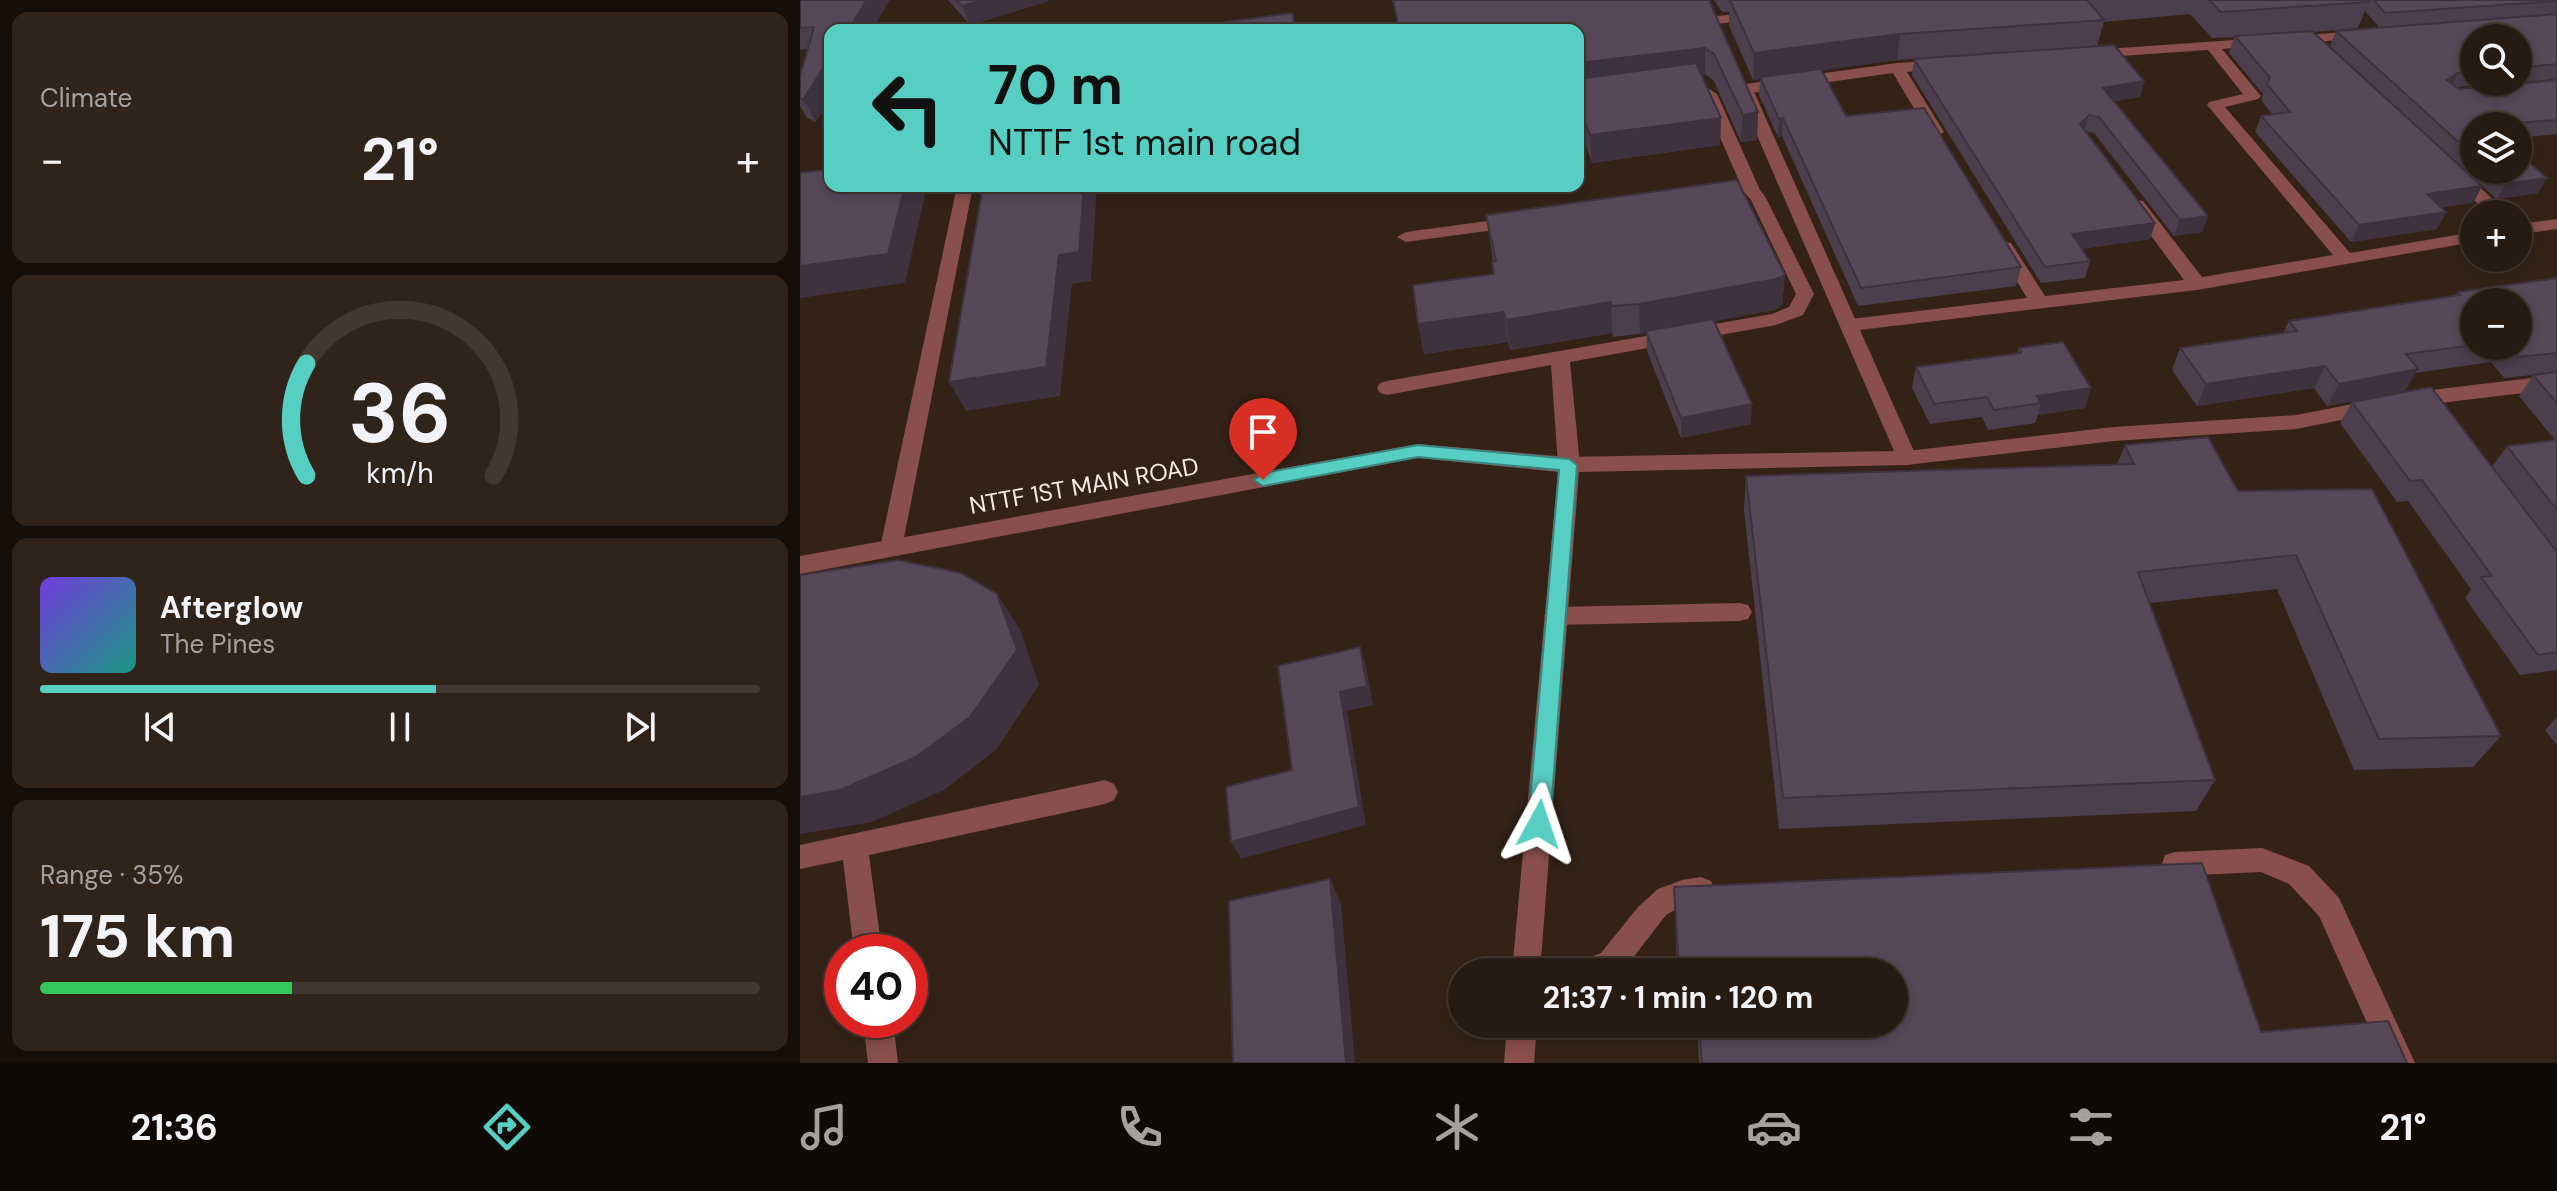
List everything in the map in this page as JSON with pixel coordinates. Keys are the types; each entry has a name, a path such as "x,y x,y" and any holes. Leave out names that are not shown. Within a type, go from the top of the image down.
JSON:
{"street":[{"path":"1716,21 1777,14"},
{"path":"2071,56 2374,34 2364,22"},
{"path":"2309,38 2332,59"},
{"path":"2212,46 2253,96 2215,105 2345,258"},
{"path":"1907,458 1742,82 1960,64"},
{"path":"1897,68 1944,146"},
{"path":"1387,388 1776,319 1796,311 1805,294 1758,198 1744,192 1703,82"},
{"path":"2443,162 2484,200"},
{"path":"2123,186 2197,284"},
{"path":"891,548 964,192"},
{"path":"1406,237 1528,220"},
{"path":"2532,227 2557,224"},
{"path":"1999,237 2039,302"},
{"path":"1851,325 2197,284 2460,239"},
{"path":"1527,958 1569,465 1560,357"},
{"name":"NTTF 1ST MAIN ROAD","path":"800,565 1418,451 1569,465 1907,458 2114,434 2296,422 2424,397 2557,382"},
{"path":"2424,397 2443,422"},
{"path":"1556,616 1740,612"},
{"path":"800,857 1105,792"},
{"path":"854,845 866,934"},
{"path":"2150,866 2262,860 2299,875 2329,907 2400,1063"},
{"path":"1614,958 1644,917 1668,897 1689,890 1721,889"},
{"path":"880,1038 883,1063"},
{"path":"1519,1063 1521,1038"}],"building":[{"path":"800,0 867,0 852,24 824,24 824,67 803,100 800,98 800,76 814,27 800,28"},
{"path":"956,0 982,0 962,6"},
{"path":"1393,0 1709,0 1758,112 1743,115 1714,54 1705,48 1584,62 1584,24 1398,24"},
{"path":"1730,0 2087,0 2104,20 1900,34 1754,53"},
{"path":"2209,0 2367,0 2369,2 2221,12"},
{"path":"2374,0 2557,0 2557,1 2385,13"},
{"path":"1292,13 1295,24 1224,24"},
{"path":"2557,14 2557,64 2532,67 2532,24 2460,24 2460,73 2447,80 2460,89 2460,96 2532,96 2532,82 2557,80 2557,120 2532,122 2532,112 2460,112 2460,143 2336,31"},
{"path":"2312,31 2460,166 2460,184 2482,186 2427,194 2446,212 2359,225 2261,116 2290,112 2267,84 2270,78 2235,36"},
{"path":"2114,45 2144,81 2103,88 2208,216 2180,220 2099,117 2089,115 2080,124 2155,223 2072,234 2090,261 2045,267 1914,59"},
{"path":"1696,63 1721,118 1590,135 1584,119 1584,78"},
{"path":"1821,69 1846,116 1924,108 2021,267 1861,288 1783,118 1779,119 1760,77"},
{"path":"2532,165 2547,178 2532,180"},
{"path":"824,170 824,192 904,192 888,254 800,266 800,173"},
{"path":"1737,180 1785,275 1639,304 1612,306 1611,302 1506,320 1504,312 1418,324 1413,285 1494,274 1492,262 1496,261 1486,215"},
{"path":"982,192 1084,192 1079,252 1059,255 1046,367 949,382"},
{"path":"2557,278 2557,353 2532,356 2532,288 2486,288"},
{"path":"2460,295 2460,347 2406,354 2418,369 2339,384 2325,366 2206,384 2180,348 2297,331 2289,321"},
{"path":"1713,319 1752,404 1681,418 1646,331"},
{"path":"2063,342 2091,388 2037,396 2041,403 1994,410 1987,397 1934,404 1916,367 2021,353 2019,348"},
{"path":"2557,372 2557,403 2533,375"},
{"path":"2431,387 2557,552 2557,652 2538,655 2481,577 2492,576 2422,480 2410,481 2352,402"},
{"path":"2208,437 2238,491 2372,489 2501,736 2379,739 2296,555 2138,572 2215,780 1783,798 1746,476 2134,464 2125,445"},
{"path":"2557,440 2557,510 2507,446"},
{"path":"898,560 961,573 997,594 1017,650 970,717 916,757 840,790 800,797 800,575"},
{"path":"1360,647 1367,686 1340,692 1359,807 1231,842 1226,787 1292,770 1278,666"},
{"path":"2202,863 2261,1032 2388,1021 2407,1063 1702,1063 1700,1038 1908,1038 1908,958 1678,958 1674,887"},
{"path":"1330,879 1346,1063 1233,1063 1229,901"}],"route":[{"path":"1263,480 1418,451 1569,465 1539,824"}]}
